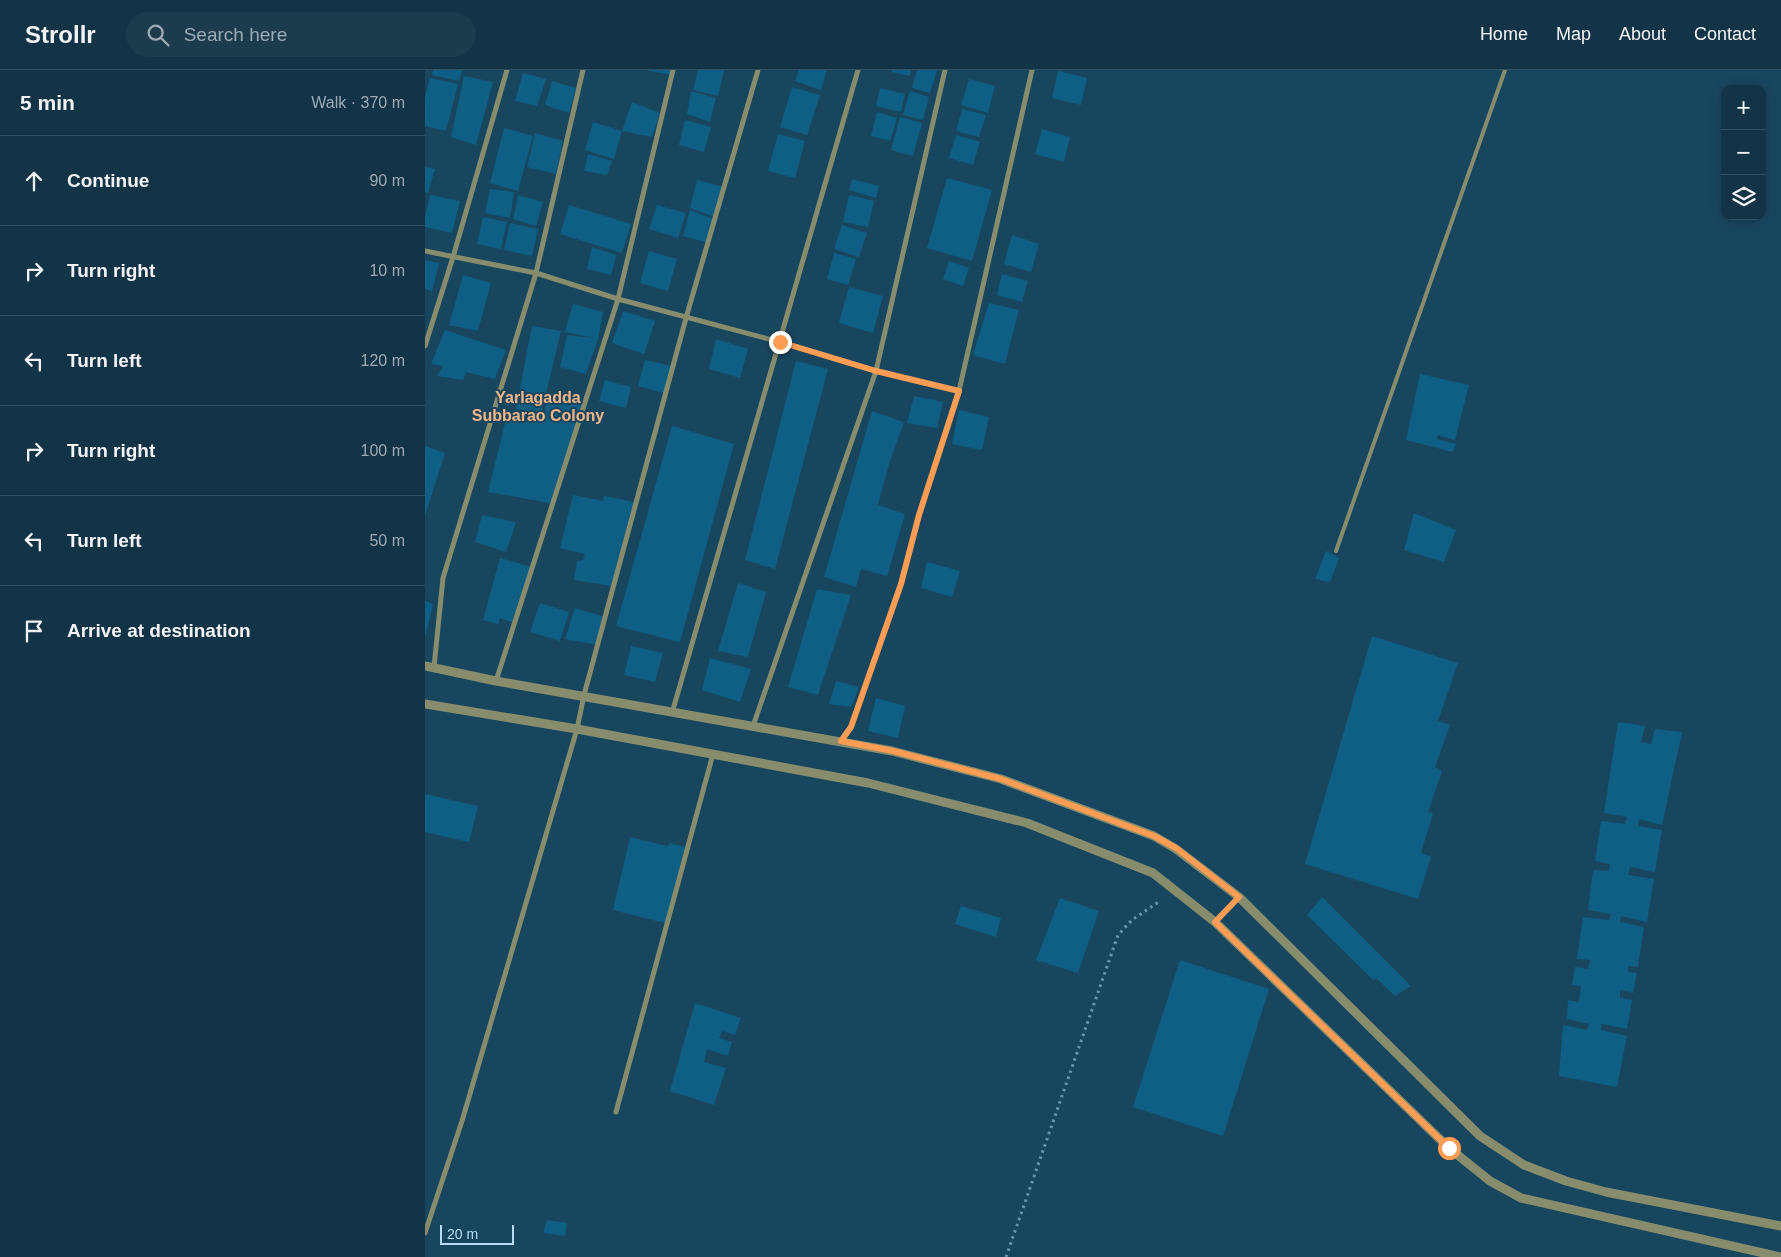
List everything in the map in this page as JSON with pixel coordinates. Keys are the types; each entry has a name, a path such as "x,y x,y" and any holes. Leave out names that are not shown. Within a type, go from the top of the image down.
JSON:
{"street":[{"path":"425,346 507,70"},
{"path":"583,70 537,273 443,578 430,667 672,713 893,751 1001,779 1154,836 1176,848 1239,897 1480,1136 1524,1165 1566,1181 1606,1192 1781,1226"},
{"path":"496,681 617,299 673,70"},
{"path":"425,1233 465,1112 577,729 584,695 686,318 758,70"},
{"path":"672,713 858,70"},
{"path":"753,726 876,371 945,70"},
{"path":"841,741 851,727 901,584 919,515 959,391 1032,70"},
{"path":"425,251 537,273 617,299 780,342 876,371 959,391"},
{"path":"425,704 577,729 868,783 1027,823 1153,873 1215,922 1449,1148 1490,1181 1521,1198 1781,1257"},
{"path":"615,1112 713,754"},
{"path":"1215,922 1239,897"}],"lane":[{"path":"1336,551 1505,70"}],"path":[{"path":"1007,1257 1118,935 1132,920 1175,890"}],"building":[{"path":"433,70 462,70 459,81 432,75"},
{"path":"646,70 673,70 672,75"},
{"path":"698,70 724,70 718,96 693,90"},
{"path":"799,70 827,70 821,90 795,81"},
{"path":"892,70 911,70 910,76 892,72"},
{"path":"917,70 937,70 930,93 912,88"},
{"path":"1058,71 1087,78 1081,105 1052,98"},
{"path":"523,73 546,79 537,106 515,101"},
{"path":"464,76 493,82 476,145 451,137"},
{"path":"430,78 458,84 446,131 425,126 425,98"},
{"path":"969,79 995,86 988,113 961,105"},
{"path":"552,81 576,88 569,113 545,105"},
{"path":"792,87 820,95 807,135 780,127"},
{"path":"880,88 905,94 901,112 876,106"},
{"path":"691,91 716,98 710,122 687,114"},
{"path":"910,91 929,97 923,120 903,115"},
{"path":"632,102 660,113 652,137 622,131"},
{"path":"962,109 986,115 979,137 956,131"},
{"path":"877,112 897,118 890,141 871,136"},
{"path":"900,117 922,123 913,156 891,150"},
{"path":"685,120 711,127 704,152 679,145"},
{"path":"593,122 622,131 614,159 585,150"},
{"path":"504,128 533,136 518,191 490,183"},
{"path":"1042,129 1070,137 1064,162 1035,154"},
{"path":"535,133 563,141 556,174 527,167"},
{"path":"778,134 805,141 795,178 768,171"},
{"path":"956,135 980,142 973,165 949,158"},
{"path":"588,154 612,161 607,175 584,171"},
{"path":"425,167 435,169 428,193 425,192"},
{"path":"947,178 992,190 972,261 927,248"},
{"path":"852,179 879,186 876,198 849,190"},
{"path":"697,180 724,187 715,217 690,208"},
{"path":"490,189 514,192 510,218 485,213"},
{"path":"430,195 460,201 452,233 425,227"},
{"path":"518,195 543,202 536,226 513,219"},
{"path":"849,195 874,201 868,227 843,222"},
{"path":"569,205 631,224 622,253 560,234"},
{"path":"657,205 686,213 678,238 649,229"},
{"path":"690,210 713,219 706,242 683,236"},
{"path":"483,217 507,222 501,249 477,244"},
{"path":"510,223 538,229 532,256 504,250"},
{"path":"842,225 867,233 859,257 834,249"},
{"path":"1012,235 1039,244 1031,272 1004,264"},
{"path":"592,247 616,255 611,275 587,269"},
{"path":"649,251 677,259 668,291 640,283"},
{"path":"834,253 856,259 848,285 827,279"},
{"path":"425,260 439,263 432,291 425,289"},
{"path":"949,261 969,268 963,286 943,279"},
{"path":"1002,274 1028,281 1022,302 997,295"},
{"path":"463,275 491,283 478,331 449,325"},
{"path":"849,287 883,296 873,333 839,323"},
{"path":"989,303 1019,310 1005,364 973,355"},
{"path":"573,304 603,312 598,339 586,374 560,367 567,335 594,338 565,332"},
{"path":"623,311 655,321 644,354 612,343"},
{"path":"532,326 561,331 541,415 516,409"},
{"path":"445,330 506,350 495,379 466,372 463,380 437,376 443,366 431,364"},
{"path":"716,339 748,349 740,378 709,369"},
{"path":"645,360 672,366 664,393 638,386"},
{"path":"796,361 828,369 775,569 745,560"},
{"path":"1420,374 1469,385 1455,440 1438,435 1437,439 1456,444 1453,452 1406,440"},
{"path":"605,380 631,387 626,408 599,401"},
{"path":"549,393 584,404 550,503 488,492 508,411 542,422"},
{"path":"914,396 943,402 937,428 907,423"},
{"path":"959,410 989,417 982,450 952,444"},
{"path":"872,411 904,422 889,464 878,505 905,514 887,576 861,569 856,587 824,577"},
{"path":"672,426 734,444 680,642 616,626"},
{"path":"425,446 445,453 425,516"},
{"path":"573,495 603,501 604,496 634,502 611,586 574,580 577,561 583,560 585,554 560,548"},
{"path":"1414,513 1456,530 1444,562 1404,550"},
{"path":"482,515 516,522 506,552 475,542"},
{"path":"1326,551 1339,558 1330,582 1315,579"},
{"path":"500,558 532,567 514,623 500,618 498,624 483,620"},
{"path":"927,562 960,571 952,597 921,588"},
{"path":"738,583 766,592 748,657 718,651"},
{"path":"817,589 851,595 818,695 788,687"},
{"path":"425,601 433,604 426,634 425,634"},
{"path":"540,603 569,612 560,641 530,632"},
{"path":"575,608 605,617 598,645 565,639"},
{"path":"1372,636 1458,663 1438,721 1450,725 1435,767 1442,771 1428,812 1433,813 1421,853 1431,857 1418,899 1305,864"},
{"path":"631,646 663,653 655,682 624,675"},
{"path":"710,658 751,669 740,702 702,690"},
{"path":"836,681 859,687 851,707 829,704"},
{"path":"876,698 905,706 898,738 868,731"},
{"path":"1618,722 1645,726 1641,742 1651,744 1655,729 1682,732 1662,825 1639,819 1638,826 1662,830 1655,872 1630,867 1628,875 1654,879 1647,922 1621,916 1620,922 1644,927 1638,967 1628,966 1628,972 1637,973 1633,993 1620,990 1620,998 1632,1000 1627,1029 1602,1024 1601,1030 1627,1036 1617,1087 1559,1076 1563,1025 1587,1030 1589,1024 1567,1019 1568,1000 1579,1002 1581,986 1572,985 1575,967 1588,969 1590,960 1577,959 1583,917 1609,920 1611,914 1588,910 1593,870 1609,871 1610,864 1595,861 1601,821 1625,824 1627,817 1604,813"},
{"path":"425,794 478,806 469,842 425,832"},
{"path":"630,837 667,846 670,843 685,847 665,923 613,910"},
{"path":"1322,897 1411,986 1395,996 1376,978 1373,980 1307,915"},
{"path":"1060,898 1099,911 1078,973 1036,960"},
{"path":"961,906 1001,918 996,937 955,924"},
{"path":"1180,960 1269,989 1223,1136 1133,1107"},
{"path":"695,1003 741,1018 735,1035 722,1031 719,1038 732,1042 728,1056 707,1049 704,1062 726,1068 714,1105 670,1091"},
{"path":"547,1220 567,1223 565,1236 543,1233"}],"district":[{"name":"Yarlagadda Subbarao Colony","path":"538,406"}],"route":[{"path":"780,342 876,371 959,391 919,515 901,584 868,682 851,727 841,741 893,751 1001,779 1154,836 1176,848 1239,897 1215,922 1449,1148"}]}
